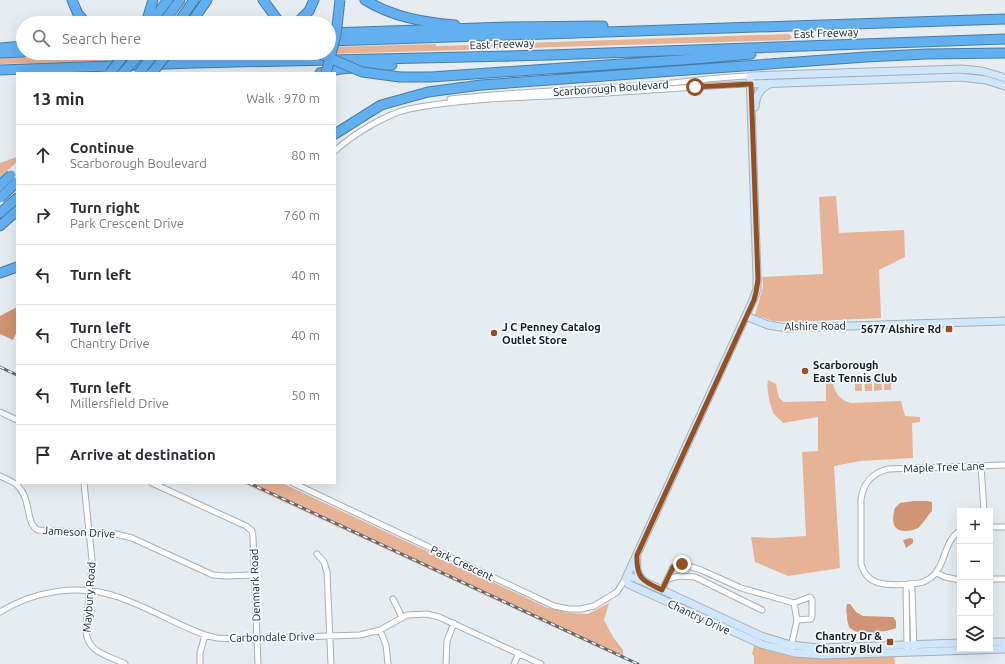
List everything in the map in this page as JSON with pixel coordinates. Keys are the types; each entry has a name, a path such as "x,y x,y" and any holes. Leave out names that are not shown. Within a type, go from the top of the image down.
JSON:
{"highway":[{"path":"72,0 80,16"},
{"path":"148,16 153,0"},
{"path":"155,16 168,0"},
{"path":"168,16 180,0"},
{"path":"183,16 194,0"},
{"path":"196,16 207,0"},
{"path":"263,0 275,16"},
{"path":"304,16 309,11 314,0"},
{"path":"336,35 340,0"},
{"path":"365,0 384,11 414,20 508,27"},
{"name":"East Freeway","path":"336,41 1005,19"},
{"path":"336,33 569,26 735,27"},
{"name":"East Freeway","path":"0,70 472,57 1005,39"},
{"path":"334,60 362,72 400,77 694,59 774,52 796,46"},
{"path":"0,48 16,47"},
{"path":"0,53 16,52"},
{"path":"336,133 381,105 428,92 481,85 766,64 926,54 1005,52"},
{"path":"327,72 360,67 472,57"},
{"path":"111,72 120,60"},
{"path":"124,72 134,60"},
{"path":"140,72 149,60"},
{"path":"153,72 162,60"},
{"path":"326,72 329,60"},
{"path":"489,72 516,76 646,67 766,64"},
{"path":"0,185 15,176"},
{"path":"0,198 15,176"},
{"path":"0,185 16,191"},
{"path":"0,213 15,204"},
{"path":"0,226 15,204"},
{"path":"0,273 16,267"}],"street":[{"name":"Scarborough Boulevard","path":"409,109 429,102 472,96 668,84 750,76 961,69 982,72 1005,78"},
{"path":"626,578 756,294 758,280 750,76"},
{"name":"Scarborough Boulevard","path":"336,150 344,143 375,123 394,114 409,109 457,102 751,84 966,78 986,80 1005,86"},
{"path":"752,125 756,97 763,88 772,84"},
{"name":"Alshire Road","path":"746,316 768,325 787,328 1005,321"},
{"path":"0,412 16,420"},
{"name":"Maple Tree Lane","path":"909,584 888,584 875,582 864,574 861,564 861,499 862,489 870,479 882,470 893,468 1005,465"},
{"path":"981,466 984,508"},
{"name":"Jameson Drive","path":"0,476 15,483 24,494 30,523 36,529 41,531 116,534 132,538 212,574 226,576 255,575"},
{"name":"Maybury Road","path":"84,484 92,560 86,629 87,641 98,651 125,664"},
{"name":"Denmark Road","path":"154,484 246,526 252,531 258,664"},
{"name":"Park Crescent","path":"295,484 554,606 568,609 581,609 594,606 617,592 626,578"},
{"path":"993,527 1005,527"},
{"path":"910,648 912,589 909,584 924,582 937,573 952,539 957,534"},
{"path":"317,554 324,562 327,572 330,664"},
{"path":"637,555 636,563 638,574 647,583"},
{"path":"662,590 673,567 679,564 685,564 741,588 794,603 810,598 812,600 811,619 797,620"},
{"path":"937,573 945,577 957,579"},
{"path":"668,579 679,576 695,577 762,610"},
{"name":"Chantry Drive","path":"957,643 910,648 822,655 789,652 761,644 741,636 628,584 626,578 632,577 647,583 761,636 791,645 818,648 910,648 1005,649"},
{"path":"993,579 1005,579"},
{"name":"Carbondale Drive","path":"1,609 45,593 66,590 90,591 118,597 205,635 226,638 360,635 380,630 402,617 412,614 427,614 454,623 542,664"},
{"path":"393,599 402,617"},
{"path":"789,652 797,620 794,603"},
{"path":"446,664 446,641 454,623"},
{"path":"380,630 386,644 388,664"},
{"path":"200,664 200,653 205,635"},
{"path":"993,642 1005,642"},
{"path":"514,664 519,653"}],"shaded area":[{"path":"789,34 792,37 789,40 336,54 336,47 436,44 436,46"},
{"path":"16,57 16,60 132,60 0,64 0,58"},
{"path":"16,157 16,163 0,177 0,163"},
{"path":"836,196 839,233 904,230 905,257 879,270 881,318 794,322 773,321 755,315 763,287 762,277 823,274 819,197"},
{"path":"16,308 16,333 13,340 0,334 0,316"},
{"path":"826,374 832,374 835,389 843,400 852,403 901,401 905,416 920,417 920,422 912,423 913,458 860,461 834,466 840,568 788,576 755,562 751,537 774,538 806,536 802,452 818,451 818,417 783,423 773,411 768,392 768,380 776,384 779,398 784,402 826,401"},
{"path":"862,375 862,391 855,391 855,376"},
{"path":"864,375 872,375 872,391 865,391"},
{"path":"874,375 881,375 882,390 874,391"},
{"path":"884,375 891,375 891,390 884,390"},
{"path":"245,484 284,484 548,608 570,613 588,614 609,603 604,620 613,637 623,650 623,659"},
{"path":"914,501 932,502 932,511 918,528 907,531 897,529 893,520 895,508 900,503"},
{"path":"910,538 913,539 913,543 906,548 903,540"},
{"path":"847,604 850,604 856,612 863,616 893,617 896,621 896,628 887,631 874,632 857,632 851,629 847,620 846,612"},
{"path":"754,645 787,655 810,658 894,655 895,664 754,664 754,656 752,654"}],"railway":[{"path":"0,367 16,375"},
{"path":"251,484 638,664"}],"place":[{"name":"5677 Alshire Rd","path":"949,329"},
{"name":"J C Penney Catalog Outlet Store","path":"494,333"},
{"name":"Scarborough East Tennis Club","path":"805,371"},
{"name":"Chantry Dr & Chantry Blvd","path":"890,642"}],"route":[{"path":"682,564 675,565 673,567 662,590 647,583 641,578 638,574 636,563 637,555 754,300 758,280 751,84 695,87"}]}
